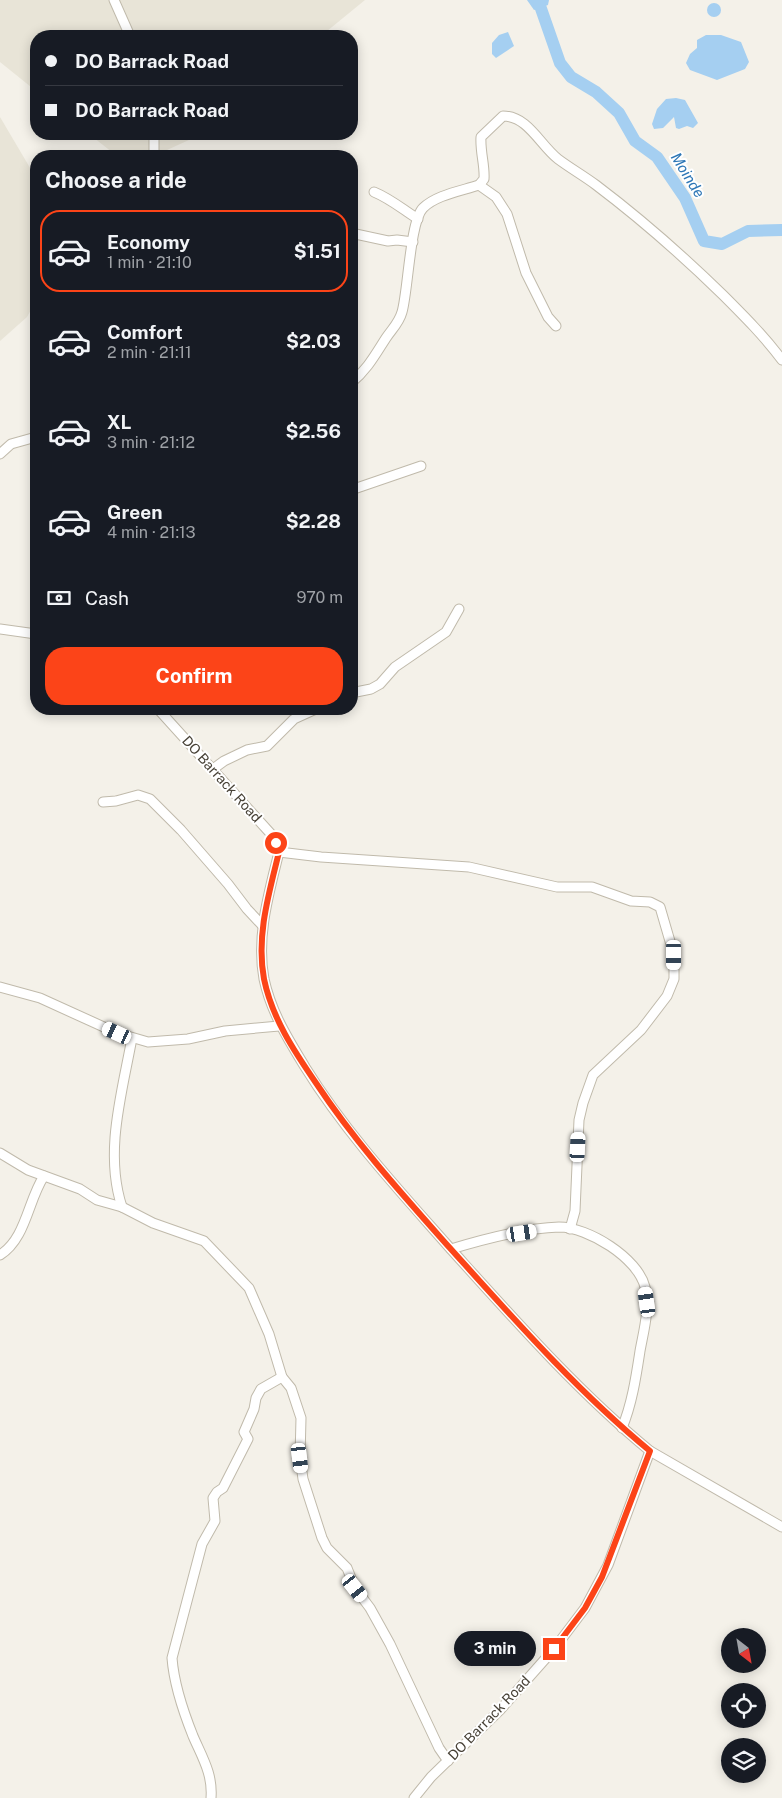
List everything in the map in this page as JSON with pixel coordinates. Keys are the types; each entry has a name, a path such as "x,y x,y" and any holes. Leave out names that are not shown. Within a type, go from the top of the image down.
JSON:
{"street":[{"path":"114,0 127,30"},
{"path":"358,377 367,370 387,336 397,325 406,293 413,242 421,210 431,201 479,185 484,179 485,169 480,152 481,137 504,116 513,116 524,123 539,142 557,158 596,185 684,258 754,325 782,360"},
{"path":"479,185 496,198 507,214 526,273 548,318 556,326"},
{"path":"374,192 393,199 402,209 418,219"},
{"path":"358,235 388,241 413,242"},
{"path":"0,454 11,444 30,439"},
{"path":"358,488 421,466"},
{"path":"358,692 371,689 380,684 395,666 446,632 459,609"},
{"path":"0,630 30,633"},
{"name":"DO Barrack Road","path":"164,715 272,834 279,852"},
{"path":"213,769 224,760 247,750 267,746 294,719 303,715"},
{"path":"103,802 116,801 138,794 150,799 181,830 228,884 246,910 262,924"},
{"path":"570,1229 575,1211 579,1120 593,1075 641,1030 667,996 674,980 674,955 660,908 650,902 631,901 592,887 557,886 469,867 322,857 279,852 262,924 264,978 279,1026 345,1127 478,1280 569,1376 622,1428 650,1451 782,1527"},
{"path":"0,987 40,998 132,1038 148,1042 188,1039 225,1031 279,1026"},
{"path":"122,1207 118,1194 113,1142 132,1038"},
{"path":"0,1153 44,1176 80,1189 97,1200 122,1207 153,1222 204,1241 226,1261 249,1288 269,1334 282,1377 292,1388 301,1418 300,1458 302,1479 322,1538 327,1548 347,1568 355,1588 370,1608 390,1644 439,1748 448,1761"},
{"path":"0,1255 16,1238 37,1187 44,1176"},
{"path":"451,1249 476,1242 560,1227 601,1241 622,1253 636,1268 644,1285 646,1322 629,1411 622,1428"},
{"path":"211,1798 212,1784 181,1701 173,1674 172,1658 202,1544 215,1521 213,1498 217,1492 224,1488 246,1447 248,1439 244,1432 254,1409 256,1398 261,1390 282,1377"},
{"name":"DO Barrack Road","path":"414,1798 448,1761 500,1710 554,1649 585,1608 608,1564 650,1451"}],"shaded area":[{"path":"0,0 365,0 328,30 30,30 30,86 0,62"},
{"path":"0,117 30,168 30,312 27,317 0,341"},
{"path":"97,140 189,140 167,150 109,150"}],"water":[{"path":"527,0 549,0 548,5 534,10"},
{"path":"714,3 719,5 721,10 719,15 714,17 709,15 707,10 709,5"},
{"path":"508,32 514,46 496,58 492,54 492,43 499,35"},
{"path":"706,35 721,35 741,42 749,62 745,69 717,80 690,70 686,63 690,54 697,48 697,40"},
{"path":"676,98 685,100 698,123 693,128 687,126 679,129 676,128 674,117 663,128 654,129 652,124 657,109 666,99"}],"waterway":[{"name":"Moinde","path":"538,0 560,63 571,77 596,92 619,113 635,141 657,157 685,198 704,241 722,244 748,231 782,230"}],"route":[{"path":"276,843 279,852 262,924 264,978 279,1026 345,1127 392,1182 478,1280 569,1376 622,1428 650,1451 608,1564 596,1590 554,1649"}]}
